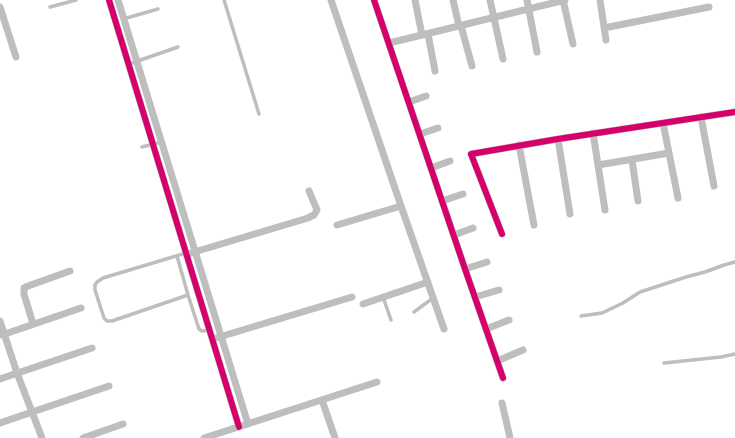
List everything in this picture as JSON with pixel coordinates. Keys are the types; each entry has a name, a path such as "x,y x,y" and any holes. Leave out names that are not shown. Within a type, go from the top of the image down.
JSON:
{"street":[{"path":"109,0 239,427"},
{"path":"118,0 248,424"},
{"path":"331,0 444,329"},
{"path":"374,0 503,378"},
{"path":"415,0 435,71"},
{"path":"453,0 472,66"},
{"path":"490,0 503,59"},
{"path":"527,0 537,52"},
{"path":"389,44 564,0 573,44"},
{"path":"600,0 606,40"},
{"path":"0,7 16,57"},
{"path":"604,28 709,7"},
{"path":"409,102 426,96"},
{"path":"502,234 472,154 593,133 735,112"},
{"path":"701,117 714,186"},
{"path":"146,121 154,119"},
{"path":"663,123 678,198"},
{"path":"420,134 438,128"},
{"path":"593,133 605,210"},
{"path":"558,139 570,214"},
{"path":"519,145 534,225"},
{"path":"598,165 669,153"},
{"path":"632,160 638,201"},
{"path":"431,168 450,161"},
{"path":"166,186 174,183"},
{"path":"186,254 314,215 317,210 309,192"},
{"path":"442,201 463,194"},
{"path":"337,225 401,206"},
{"path":"454,234 474,228"},
{"path":"465,269 488,262"},
{"path":"33,324 24,294 24,288 70,271"},
{"path":"363,304 428,282"},
{"path":"475,297 499,290"},
{"path":"212,339 352,297"},
{"path":"2,334 81,308"},
{"path":"486,329 509,320"},
{"path":"0,321 2,334 42,438"},
{"path":"0,379 92,348"},
{"path":"497,361 523,350"},
{"path":"204,438 377,382"},
{"path":"0,423 109,386"},
{"path":"322,400 335,438"},
{"path":"502,403 510,438"},
{"path":"83,438 123,424"}],"lane":[{"path":"50,8 76,0"},
{"path":"224,0 259,114"},
{"path":"123,19 158,9"},
{"path":"128,64 178,47"},
{"path":"142,147 162,142"},
{"path":"186,254 103,278 97,282 95,285 95,290 104,318 107,321 188,295"},
{"path":"177,256 199,329 202,331 210,330"},
{"path":"581,316 602,313 623,303 640,292 735,262"},
{"path":"383,297 391,320"},
{"path":"414,312 433,298"},
{"path":"664,363 721,357 735,354"}],"cycle path":[{"path":"109,0 239,427"},
{"path":"374,0 503,378"},
{"path":"502,234 471,154 735,112"}]}
